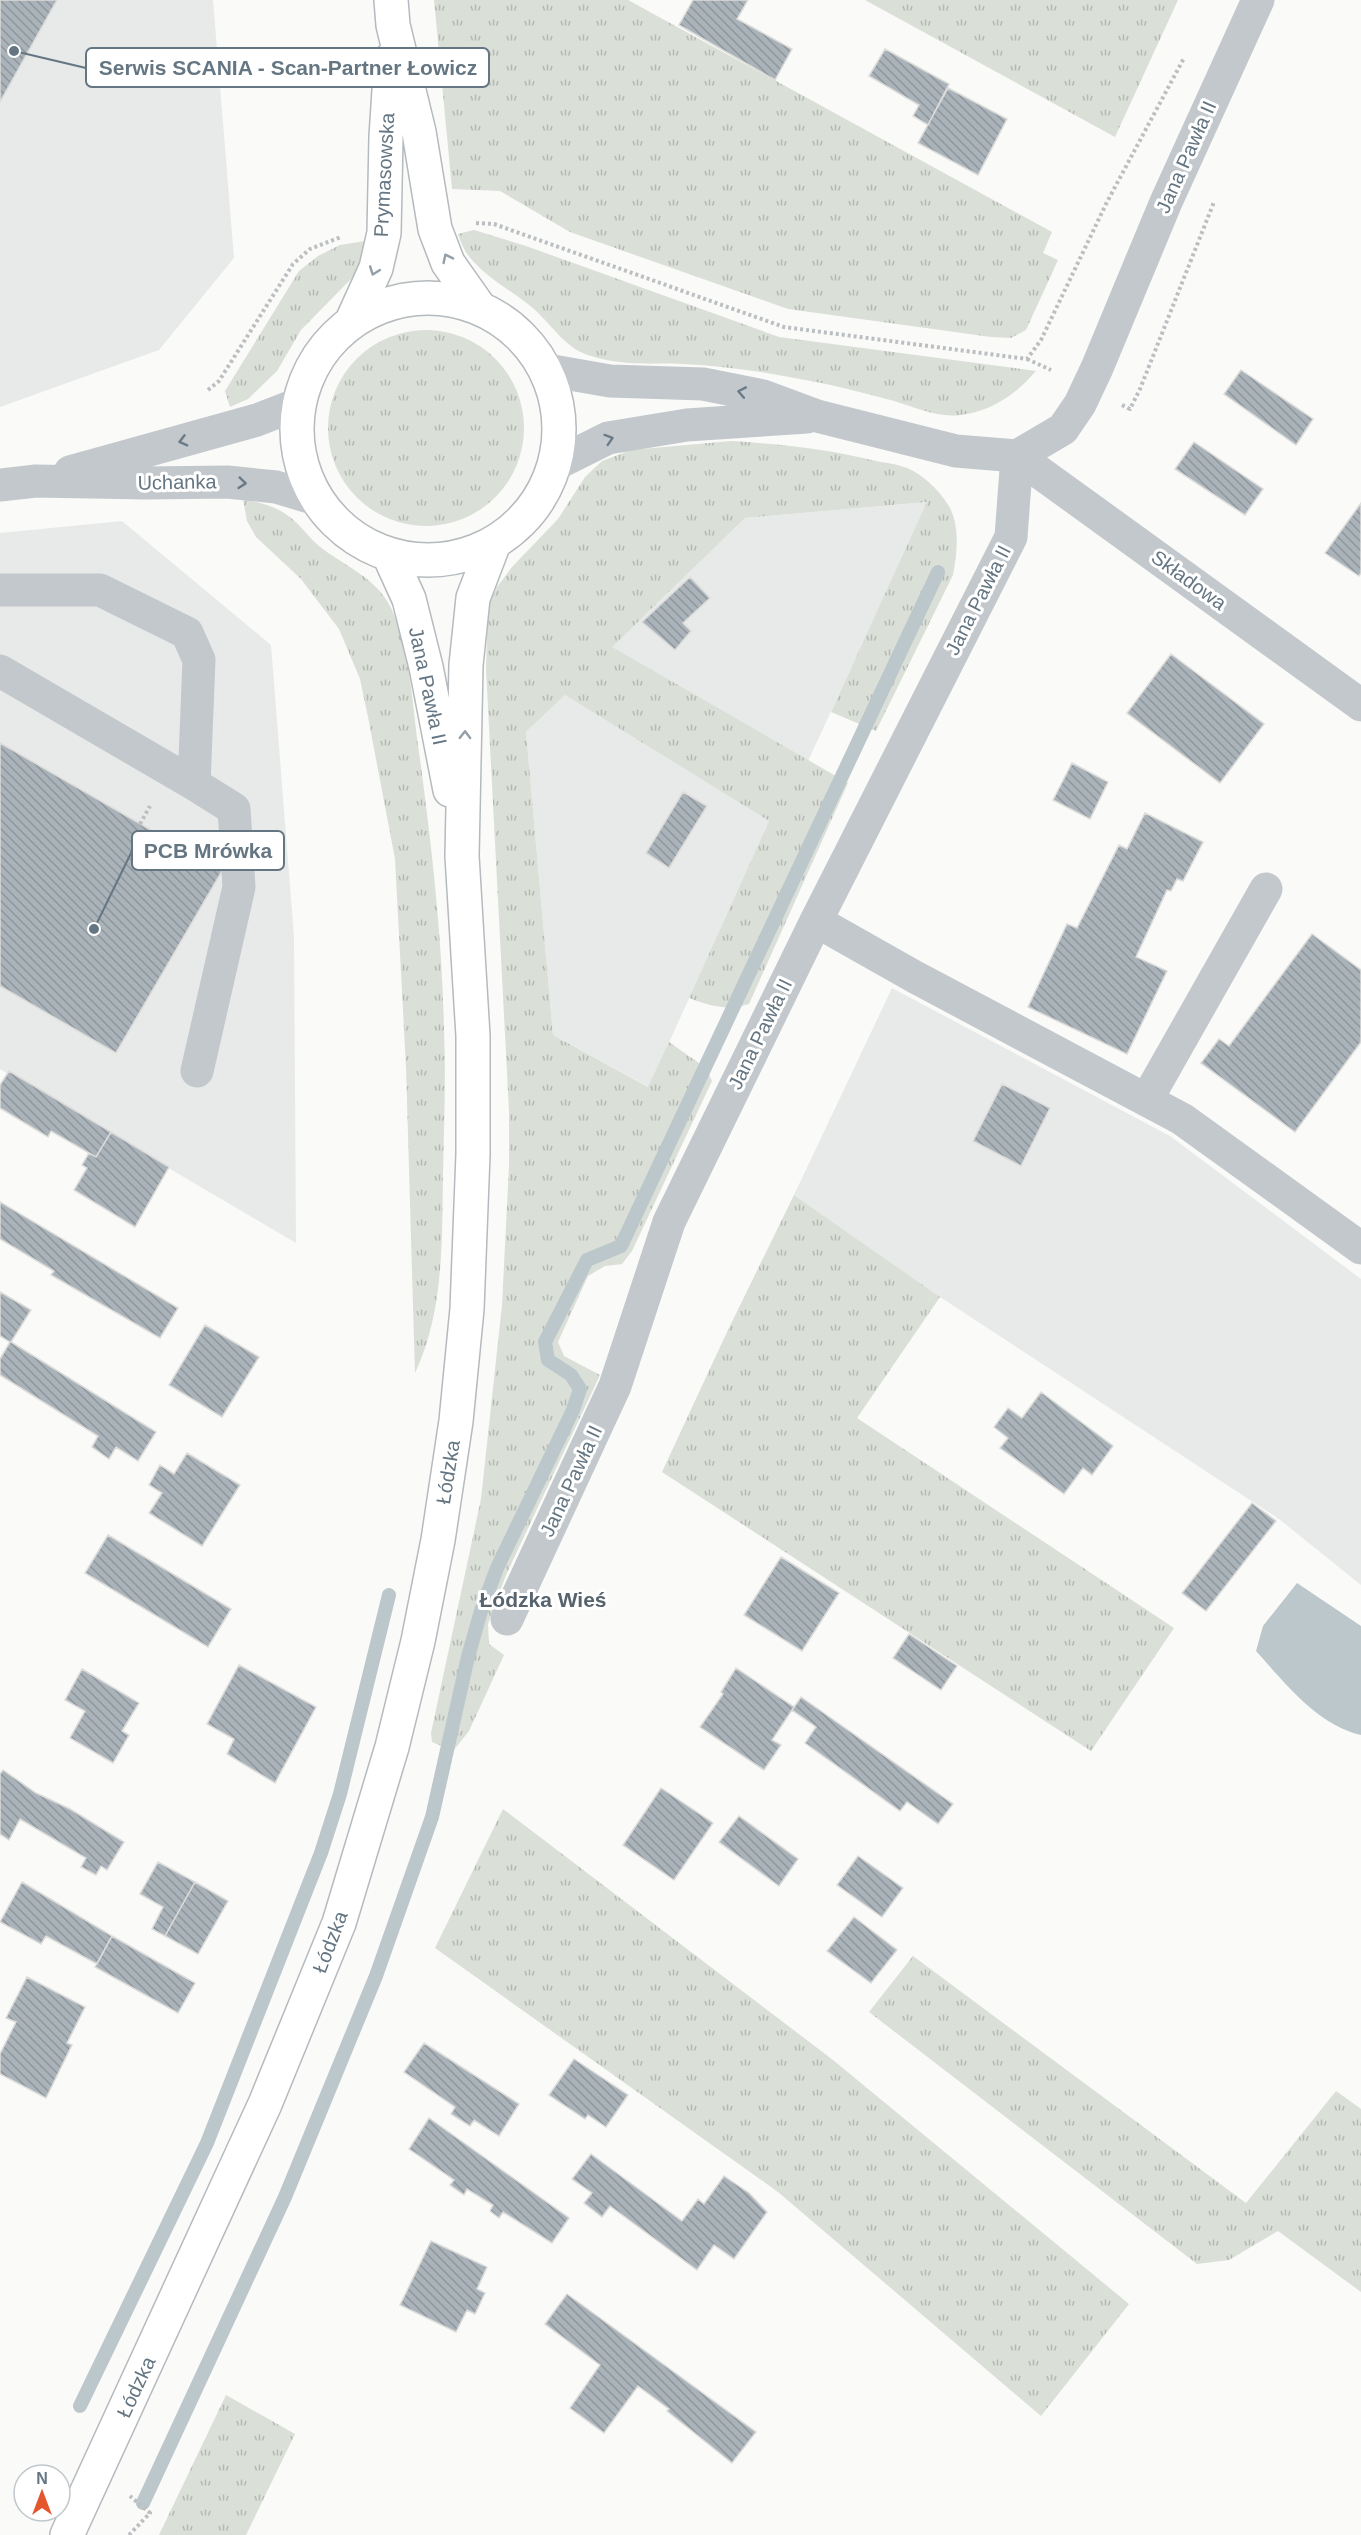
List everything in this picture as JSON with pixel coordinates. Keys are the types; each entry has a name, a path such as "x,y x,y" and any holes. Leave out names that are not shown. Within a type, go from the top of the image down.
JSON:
{"main road":[{"name":"Prymasowska","path":"392,12 419,132 435,229 448,263 479,307"},
{"name":"Prymasowska","path":"352,321 376,268 384,233 392,12"},
{"path":"436,297 479,307 518,332 547,370 560,416 556,464 533,510 494,543 442,560 389,555 347,534 316,499 302,469 296,436 298,404 309,372 327,344 352,321 392,302 436,297"},
{"name":"Jana Pawła II","path":"467,1310 474,1154 473,1048 462,856 466,665 473,598 494,543"},
{"name":"Jana Pawła II","path":"389,555 409,599 426,667 462,856"},
{"name":"Łódzka","path":"67,2535 260,2115 339,1923 392,1747 418,1641 438,1540 456,1421 467,1310"}],"street":[{"name":"Jana Pawła II","path":"507,1619 615,1386 669,1222 816,921 1011,537 1017,456 1063,429 1080,404 1170,191 1258,0"},
{"path":"547,370 610,381 703,384 763,396 818,416 956,452 1017,456"},
{"name":"Uchanka","path":"36,481 257,420 298,404"},
{"path":"556,464 608,438 687,425 818,416"},
{"name":"Składowa","path":"1017,456 1361,705"},
{"name":"Uchanka","path":"0,485 36,481 227,482 276,487 316,499"},
{"path":"0,590 100,590 187,633 199,660 194,784"},
{"path":"0,671 234,809 239,886 197,1071"},
{"path":"1147,1099 1266,889"},
{"path":"816,921 915,977 1182,1119 1361,1248"}],"path":[{"path":"435,229 474,222 494,224 784,327 1027,359 1041,340 1107,202 1187,52"},
{"path":"205,393 219,381 293,264 310,249 351,235 384,233"},
{"path":"129,2495 150,2513 129,2535"}],"shaded area":[{"path":"0,0 213,0 234,258 159,350 0,407"},
{"path":"928,502 808,761 611,647 745,518"},
{"path":"122,521 271,645 294,937 296,1243 0,1069 0,533"},
{"path":"565,695 769,821 649,1087 553,1035 526,732"},
{"path":"892,988 1170,1136 1361,1279 1361,1585 1279,1519 940,1297 794,1195"},
{"path":"1297,1583 1361,1626 1361,1735 1345,1730 1316,1712 1290,1689 1256,1651 1263,1626"}],"green space":[{"path":"434,0 628,0 1052,232 1043,253 1058,260 1026,330 1011,338 991,337 788,309 570,232 500,191 452,189"},
{"path":"865,0 1178,0 1115,137"},
{"path":"474,230 526,246 779,337 1036,371 1020,387 993,406 972,413 951,416 838,387 775,374 714,366 634,363 597,358 570,346 534,309 487,275 473,261 464,249 458,234"},
{"path":"365,241 362,262 351,279 301,330 277,371 248,399 230,407 225,391 299,271 318,256 340,245"},
{"path":"436,330 464,337 481,346 496,358 508,373 517,390 523,409 523,447 517,466 508,483 496,498 481,510 464,519 445,525 416,526 388,519 371,510 356,498 344,483 335,466 329,447 328,418 335,390 344,373 356,358 371,346 388,337 407,331"},
{"path":"731,441 822,450 913,471 937,490 950,508 957,541 953,575 876,731 831,712 927,502 745,518 612,647 848,783 749,1004 719,1007 689,998 769,821 565,695 526,732 553,1035 648,1087 669,1042 706,1068 712,1081 632,1251 622,1264 605,1266 588,1276 558,1342 564,1356 600,1375 506,1575 488,1624 489,1644 504,1655 469,1731 453,1751 432,1742 431,1733 481,1499 502,1305 509,1166 509,1111 486,669 488,607 497,587 512,567 558,519 585,477 602,461 631,450"},
{"path":"243,499 269,506 289,516 319,546 377,588 391,608 406,658 435,887 443,993 445,1065 439,1275 431,1325 415,1373 406,1067 395,859 368,717 360,679 339,629 301,579 256,537 247,521"},
{"path":"794,1195 940,1297 857,1418 1174,1628 1091,1751 662,1472"},
{"path":"503,1809 833,2060 1129,2304 1041,2416 778,2192 435,1948"},
{"path":"913,1956 1246,2203 1336,2091 1361,2109 1361,2292 1278,2231 1229,2260 1197,2264 869,2012"},
{"path":"226,2395 295,2434 246,2535 159,2535"}],"building":[{"path":"0,0 57,0 0,102"},
{"path":"693,0 748,0 737,19 792,49 775,80 679,25"},
{"path":"885,49 949,84 928,125 913,116 919,105 869,76"},
{"path":"948,88 1007,119 978,175 918,143"},
{"path":"1241,370 1313,419 1296,445 1224,394"},
{"path":"1194,442 1263,489 1245,515 1175,469"},
{"path":"1361,503 1361,573 1359,576 1325,553"},
{"path":"690,577 710,598 683,623 691,631 675,650 642,622"},
{"path":"1171,654 1264,724 1220,783 1127,713"},
{"path":"0,743 222,871 116,1053 0,986"},
{"path":"1072,763 1108,782 1090,819 1053,800"},
{"path":"683,792 707,806 669,868 646,853"},
{"path":"1145,813 1203,842 1183,881 1177,879 1171,891 1167,890 1136,957 1167,971 1127,1054 1028,1007 1067,924 1077,928 1119,845 1127,849"},
{"path":"1312,934 1361,970 1361,1042 1295,1132 1201,1063 1219,1039 1229,1046"},
{"path":"9,1071 111,1132 96,1157 51,1131 48,1137 0,1108 0,1085"},
{"path":"1002,1084 1050,1108 1021,1166 973,1141"},
{"path":"111,1132 169,1167 135,1227 74,1190 87,1168 82,1165 89,1153 96,1157"},
{"path":"0,1202 178,1308 160,1338 51,1275 54,1271 0,1239"},
{"path":"0,1292 31,1310 11,1342 156,1432 138,1461 116,1447 109,1459 92,1447 98,1436 0,1375 0,1359 10,1342 0,1336"},
{"path":"205,1325 259,1357 222,1417 169,1385"},
{"path":"1041,1392 1113,1446 1092,1475 1083,1468 1064,1494 1000,1448 1008,1438 994,1427 1008,1408 1022,1418"},
{"path":"187,1453 240,1485 202,1546 149,1513 162,1493 149,1485 160,1465 174,1474"},
{"path":"1252,1503 1276,1521 1206,1611 1182,1593"},
{"path":"108,1535 231,1609 208,1647 85,1573"},
{"path":"781,1557 839,1593 802,1651 744,1615"},
{"path":"909,1634 957,1666 941,1690 893,1658"},
{"path":"239,1665 316,1707 275,1783 227,1754 234,1739 207,1724"},
{"path":"736,1668 794,1707 772,1740 781,1745 764,1770 700,1727 723,1694 721,1692"},
{"path":"82,1669 139,1703 122,1731 129,1735 113,1763 70,1738 85,1711 65,1700"},
{"path":"801,1697 953,1804 938,1824 907,1802 900,1811 805,1743 816,1727 792,1710"},
{"path":"3,1770 36,1793 70,1809 124,1842 107,1870 101,1866 96,1875 81,1867 86,1858 20,1819 9,1840 0,1834 0,1774"},
{"path":"661,1788 713,1823 674,1880 623,1845"},
{"path":"739,1816 798,1859 779,1886 719,1842"},
{"path":"858,1856 903,1888 882,1917 837,1885"},
{"path":"158,1862 195,1882 165,1936 152,1929 163,1907 140,1894"},
{"path":"22,1882 112,1936 97,1964 46,1936 41,1944 0,1922"},
{"path":"195,1882 228,1901 198,1954 165,1936"},
{"path":"854,1917 897,1950 871,1983 827,1951"},
{"path":"112,1936 195,1983 178,2013 95,1967"},
{"path":"27,1977 85,2007 67,2043 72,2045 46,2098 0,2074 0,2054 16,2022 6,2018"},
{"path":"424,2043 519,2104 499,2136 474,2120 470,2126 451,2114 455,2107 404,2072"},
{"path":"574,2059 628,2095 606,2127 588,2115 585,2119 549,2095"},
{"path":"429,2118 569,2218 552,2243 503,2212 499,2218 490,2211 493,2205 467,2189 464,2195 450,2185 454,2180 409,2149"},
{"path":"591,2154 682,2221 698,2199 704,2204 724,2176 749,2193 767,2212 734,2259 714,2245 697,2270 610,2206 602,2217 584,2203 592,2193 572,2179"},
{"path":"431,2241 487,2267 477,2289 485,2293 475,2314 467,2310 456,2332 400,2305"},
{"path":"567,2294 756,2432 732,2463 667,2411 669,2409 638,2386 604,2433 570,2408 600,2365 545,2324"}],"waterway":[{"path":"143,2503 285,2197 376,1976 432,1817 468,1657 481,1611 497,1568 573,1410 580,1389 571,1375 548,1360 545,1342 587,1260 621,1246 938,572"},
{"path":"80,2406 207,2143 321,1853 340,1794 389,1595"}],"place":[{"name":"Serwis SCANIA - Scan-Partner Łowicz","path":"14,51"},
{"name":"PCB Mrówka","path":"94,929"}],"district":[{"name":"Łódzka Wieś","path":"543,1599"}]}
